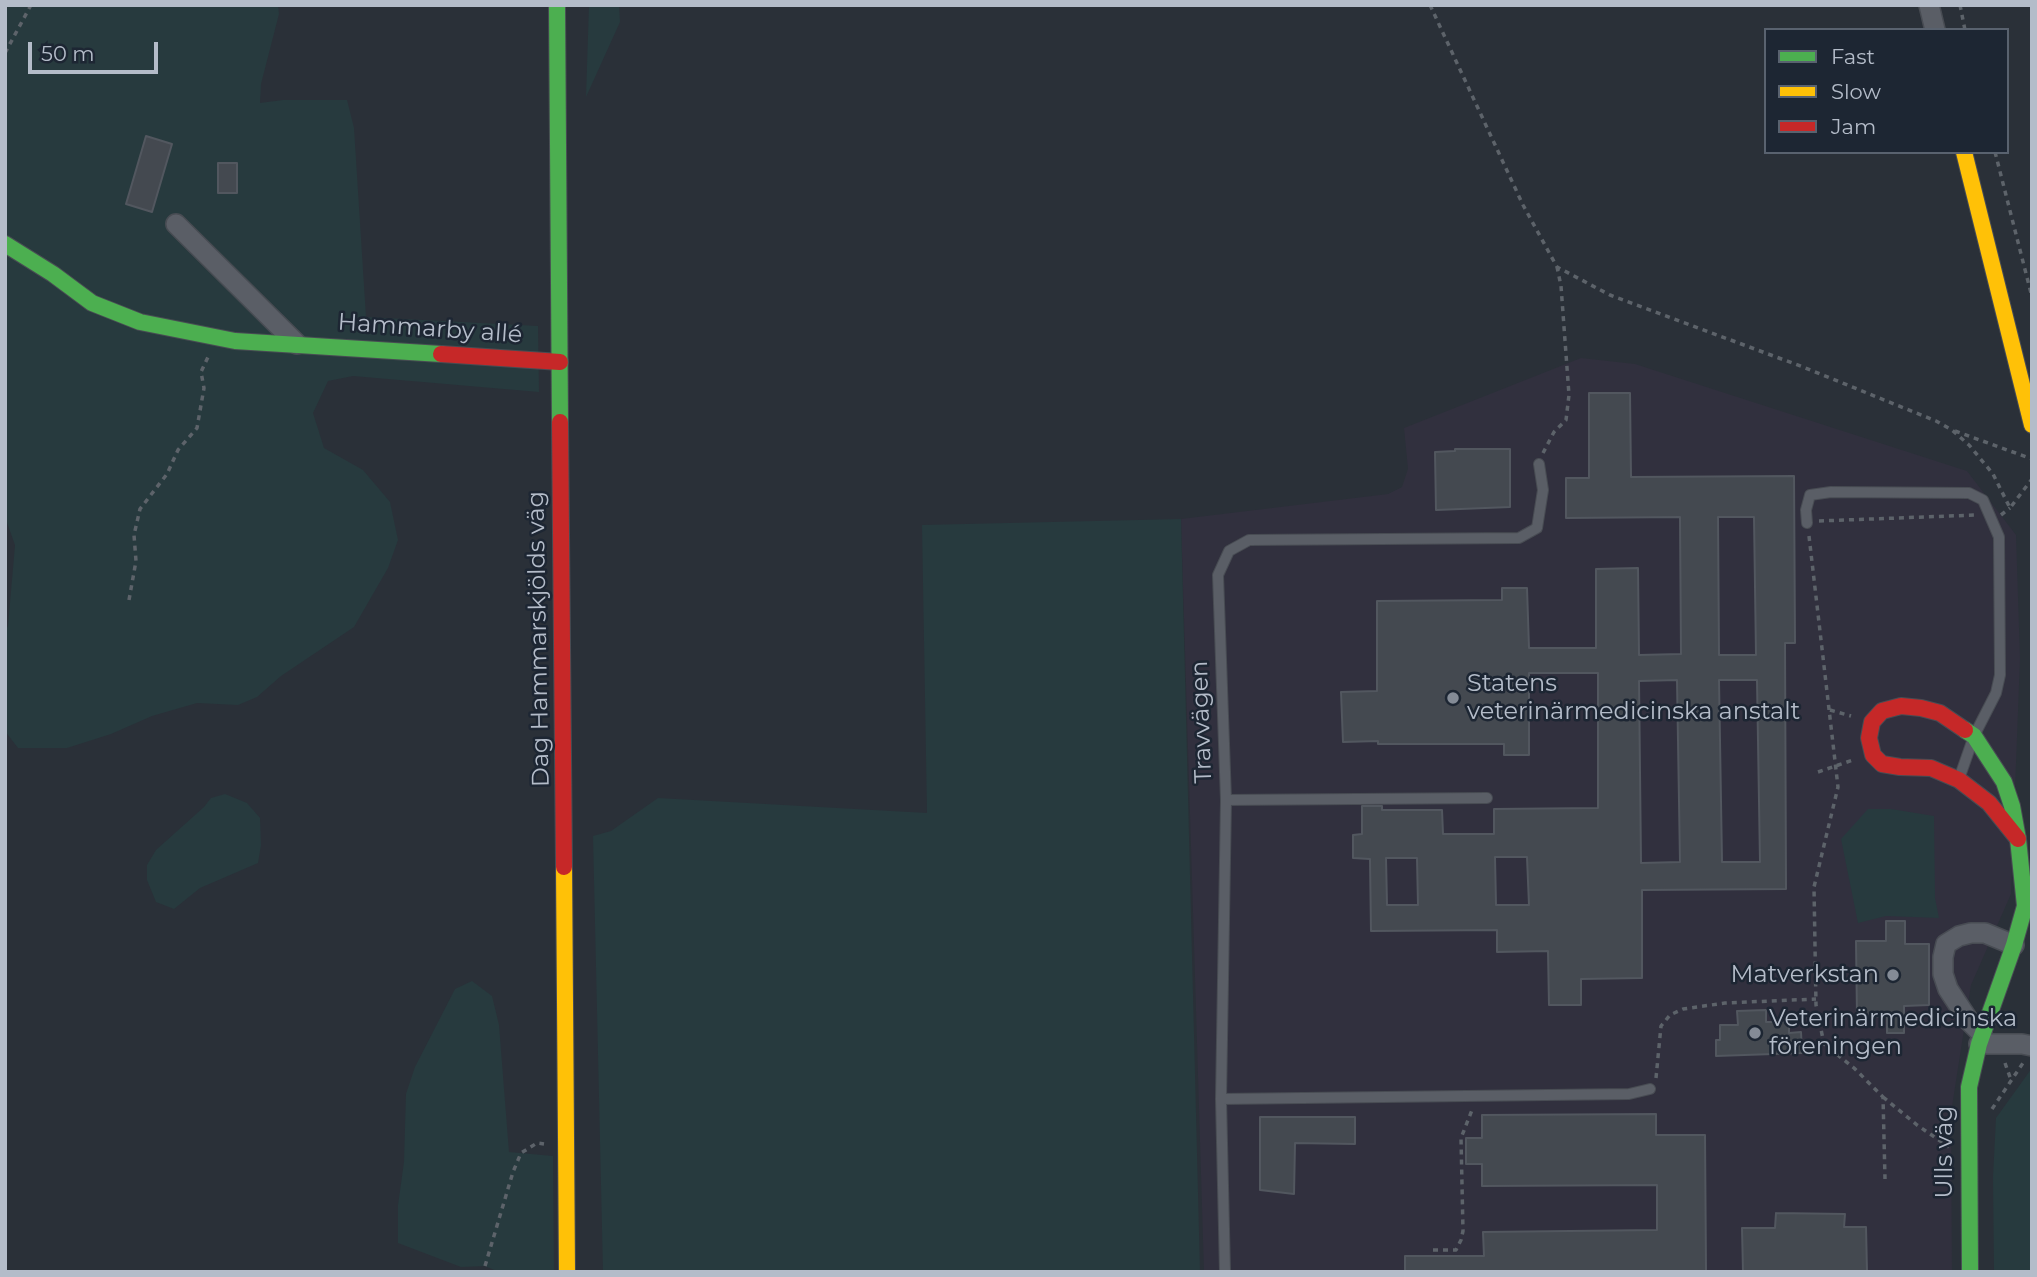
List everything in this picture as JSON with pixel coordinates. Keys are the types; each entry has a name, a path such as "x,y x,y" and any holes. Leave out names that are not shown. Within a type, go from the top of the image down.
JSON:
{"street":[{"name":"Dag Hammarskjölds väg","path":"556,5 567,1272"},
{"path":"1928,5 1934,28"},
{"path":"1964,154 2032,425"},
{"path":"176,224 297,344"},
{"name":"Hammarby allé","path":"5,244 53,274 92,303 140,322 235,341 560,362"},
{"name":"Ulls väg","path":"1872,752 1869,738 1872,722 1882,711 1901,706 1940,713 1974,736 2004,782 2012,806 2028,902 1981,1039 1969,1087 1970,1272"},
{"path":"1872,752 1882,764 1931,768 1959,780 1989,803 2018,839"},
{"path":"2014,945 1985,933 1959,936 1946,944 1943,974 1948,989 1981,1039 2022,1044 2028,1053"}],"lane":[{"name":"Travvägen","path":"1224,1272 1221,1099 1226,800 1218,575 1229,551 1249,540 1519,538 1537,528 1543,490 1539,464"},
{"path":"1807,523 1810,495 1831,492 1969,492 1983,500 1999,537 2000,675 1996,693 1974,736 1959,780"},
{"path":"1226,800 1487,797"},
{"path":"1221,1099 1629,1094 1650,1089"}],"path":[{"path":"5,53 31,5"},
{"path":"1430,5 1523,205 1557,267 1561,286 1569,395 1566,420 1545,446 1539,464"},
{"path":"1960,5 1965,28"},
{"path":"1996,154 2032,297"},
{"path":"1557,267 1610,295 1803,367 1937,421 1952,430 2032,459"},
{"path":"129,600 136,561 134,535 140,509 167,474 178,450 197,428 204,388 201,372 207,358 217,349 219,338"},
{"path":"1952,430 1993,474 2011,508"},
{"path":"1970,1159 1917,1125 1824,1044 1816,999 1814,887 1838,787 1807,523 1999,516 2011,508 2032,479"},
{"path":"1818,772 1872,752"},
{"path":"1650,1089 1656,1078 1661,1026 1670,1015 1683,1009 1725,1003 1816,999"},
{"path":"1990,1120 1993,1108 2028,1053"},
{"path":"1433,1250 1456,1250 1461,1240 1461,1138 1480,1096"},
{"path":"1884,1097 1885,1179"},
{"path":"485,1266 521,1153 537,1143 567,1145"}],"shaded area":[{"path":"1581,358 1635,364 1967,471 2016,535 2020,659 2011,894 1971,985 1951,1113 1952,1272 1204,1272 1181,519 1388,494 1402,487 1408,469 1404,428"}],"green space":[{"path":"5,5 278,5 279,14 261,84 260,103 283,100 347,100 354,128 366,317 538,326 539,392 353,376 328,381 313,413 324,448 363,470 390,502 398,540 388,568 354,627 281,676 257,697 238,705 197,703 152,716 111,734 67,748 18,748 5,731 5,632 8,626 15,545 5,517"},
{"path":"589,5 619,5 620,22 586,97"},
{"path":"1181,519 1200,1272 603,1272 593,836 611,831 658,798 927,813 922,525"},
{"path":"225,794 247,803 260,818 261,845 258,863 200,888 174,909 156,902 147,880 147,865 156,850 211,798"},
{"path":"1868,809 1891,809 1934,816 1935,898 1939,918 1886,916 1858,923 1841,839"},
{"path":"472,981 492,996 499,1025 509,1152 553,1156 554,1272 499,1272 485,1266 461,1267 398,1243 406,1094 415,1067 455,989"},
{"path":"2032,1068 2032,1272 1994,1272 1993,1177 1996,1118"}],"building":[{"path":"146,136 172,144 152,212 126,204"},
{"path":"218,163 237,163 237,193 218,193"},
{"name":"Statens veterinärmedicinska anstalt","path":"1589,393 1630,393 1631,477 1794,476 1795,643 1785,643 1786,889 1642,890 1642,978 1581,979 1581,1005 1549,1005 1548,951 1497,952 1497,930 1371,931 1370,859 1353,858 1353,835 1362,834 1362,806 1382,806 1382,810 1442,810 1443,834 1494,834 1494,809 1598,808 1598,673 1529,673 1529,755 1504,755 1504,744 1343,742 1341,692 1377,691 1377,601 1502,600 1502,588 1527,588 1529,648 1596,648 1596,569 1638,568 1639,655 1681,654 1680,517 1566,518 1566,478 1589,478","holes":["1718,517 1754,517 1756,655 1719,655","1677,680 1680,862 1641,863 1639,681","1719,680 1757,680 1760,862 1722,862","1495,857 1527,857 1529,905 1496,905","1386,858 1417,858 1418,905 1387,905"]},
{"path":"1455,449 1510,449 1510,507 1436,510 1435,452"},
{"name":"Matverkstan","path":"1886,921 1905,921 1905,944 1929,944 1929,1005 1904,1006 1904,1033 1887,1033 1887,1016 1857,1017 1856,941 1886,941"},
{"name":"Veterinärmedicinska föreningen","path":"1766,1010 1766,1022 1789,1022 1789,1033 1801,1032 1802,1053 1716,1056 1720,1025 1738,1025 1737,1011"},
{"path":"1656,1114 1656,1135 1705,1135 1706,1272 1405,1272 1405,1256 1484,1256 1483,1232 1657,1230 1657,1185 1482,1186 1482,1164 1466,1164 1466,1138 1482,1138 1482,1115"},
{"path":"1260,1117 1355,1117 1355,1144 1295,1143 1294,1194 1260,1190"},
{"path":"1776,1213 1845,1214 1844,1227 1866,1227 1867,1272 1743,1272 1742,1228 1775,1228"}],"traffic: fast":[{"path":"557,5 560,422"},
{"path":"5,244 53,274 92,303 140,322 235,341 441,354"},
{"path":"1965,730 1974,736 2004,782 2018,839 2025,906 1979,1044 1969,1087 1970,1272"}],"traffic: slow":[{"path":"1964,154 2032,425"},
{"path":"564,867 567,1272"}],"traffic: jam":[{"path":"441,354 560,362"},
{"path":"560,422 564,867"},
{"path":"1965,730 1940,713 1901,706 1882,711 1872,722 1869,738 1873,755 1882,764 1931,768 1959,780 1989,803 2018,839"}],"place":[{"name":"Statens veterinärmedicinska anstalt","path":"1453,698"},
{"name":"Matverkstan","path":"1893,975"},
{"name":"Veterinärmedicinska föreningen","path":"1755,1033"}]}
